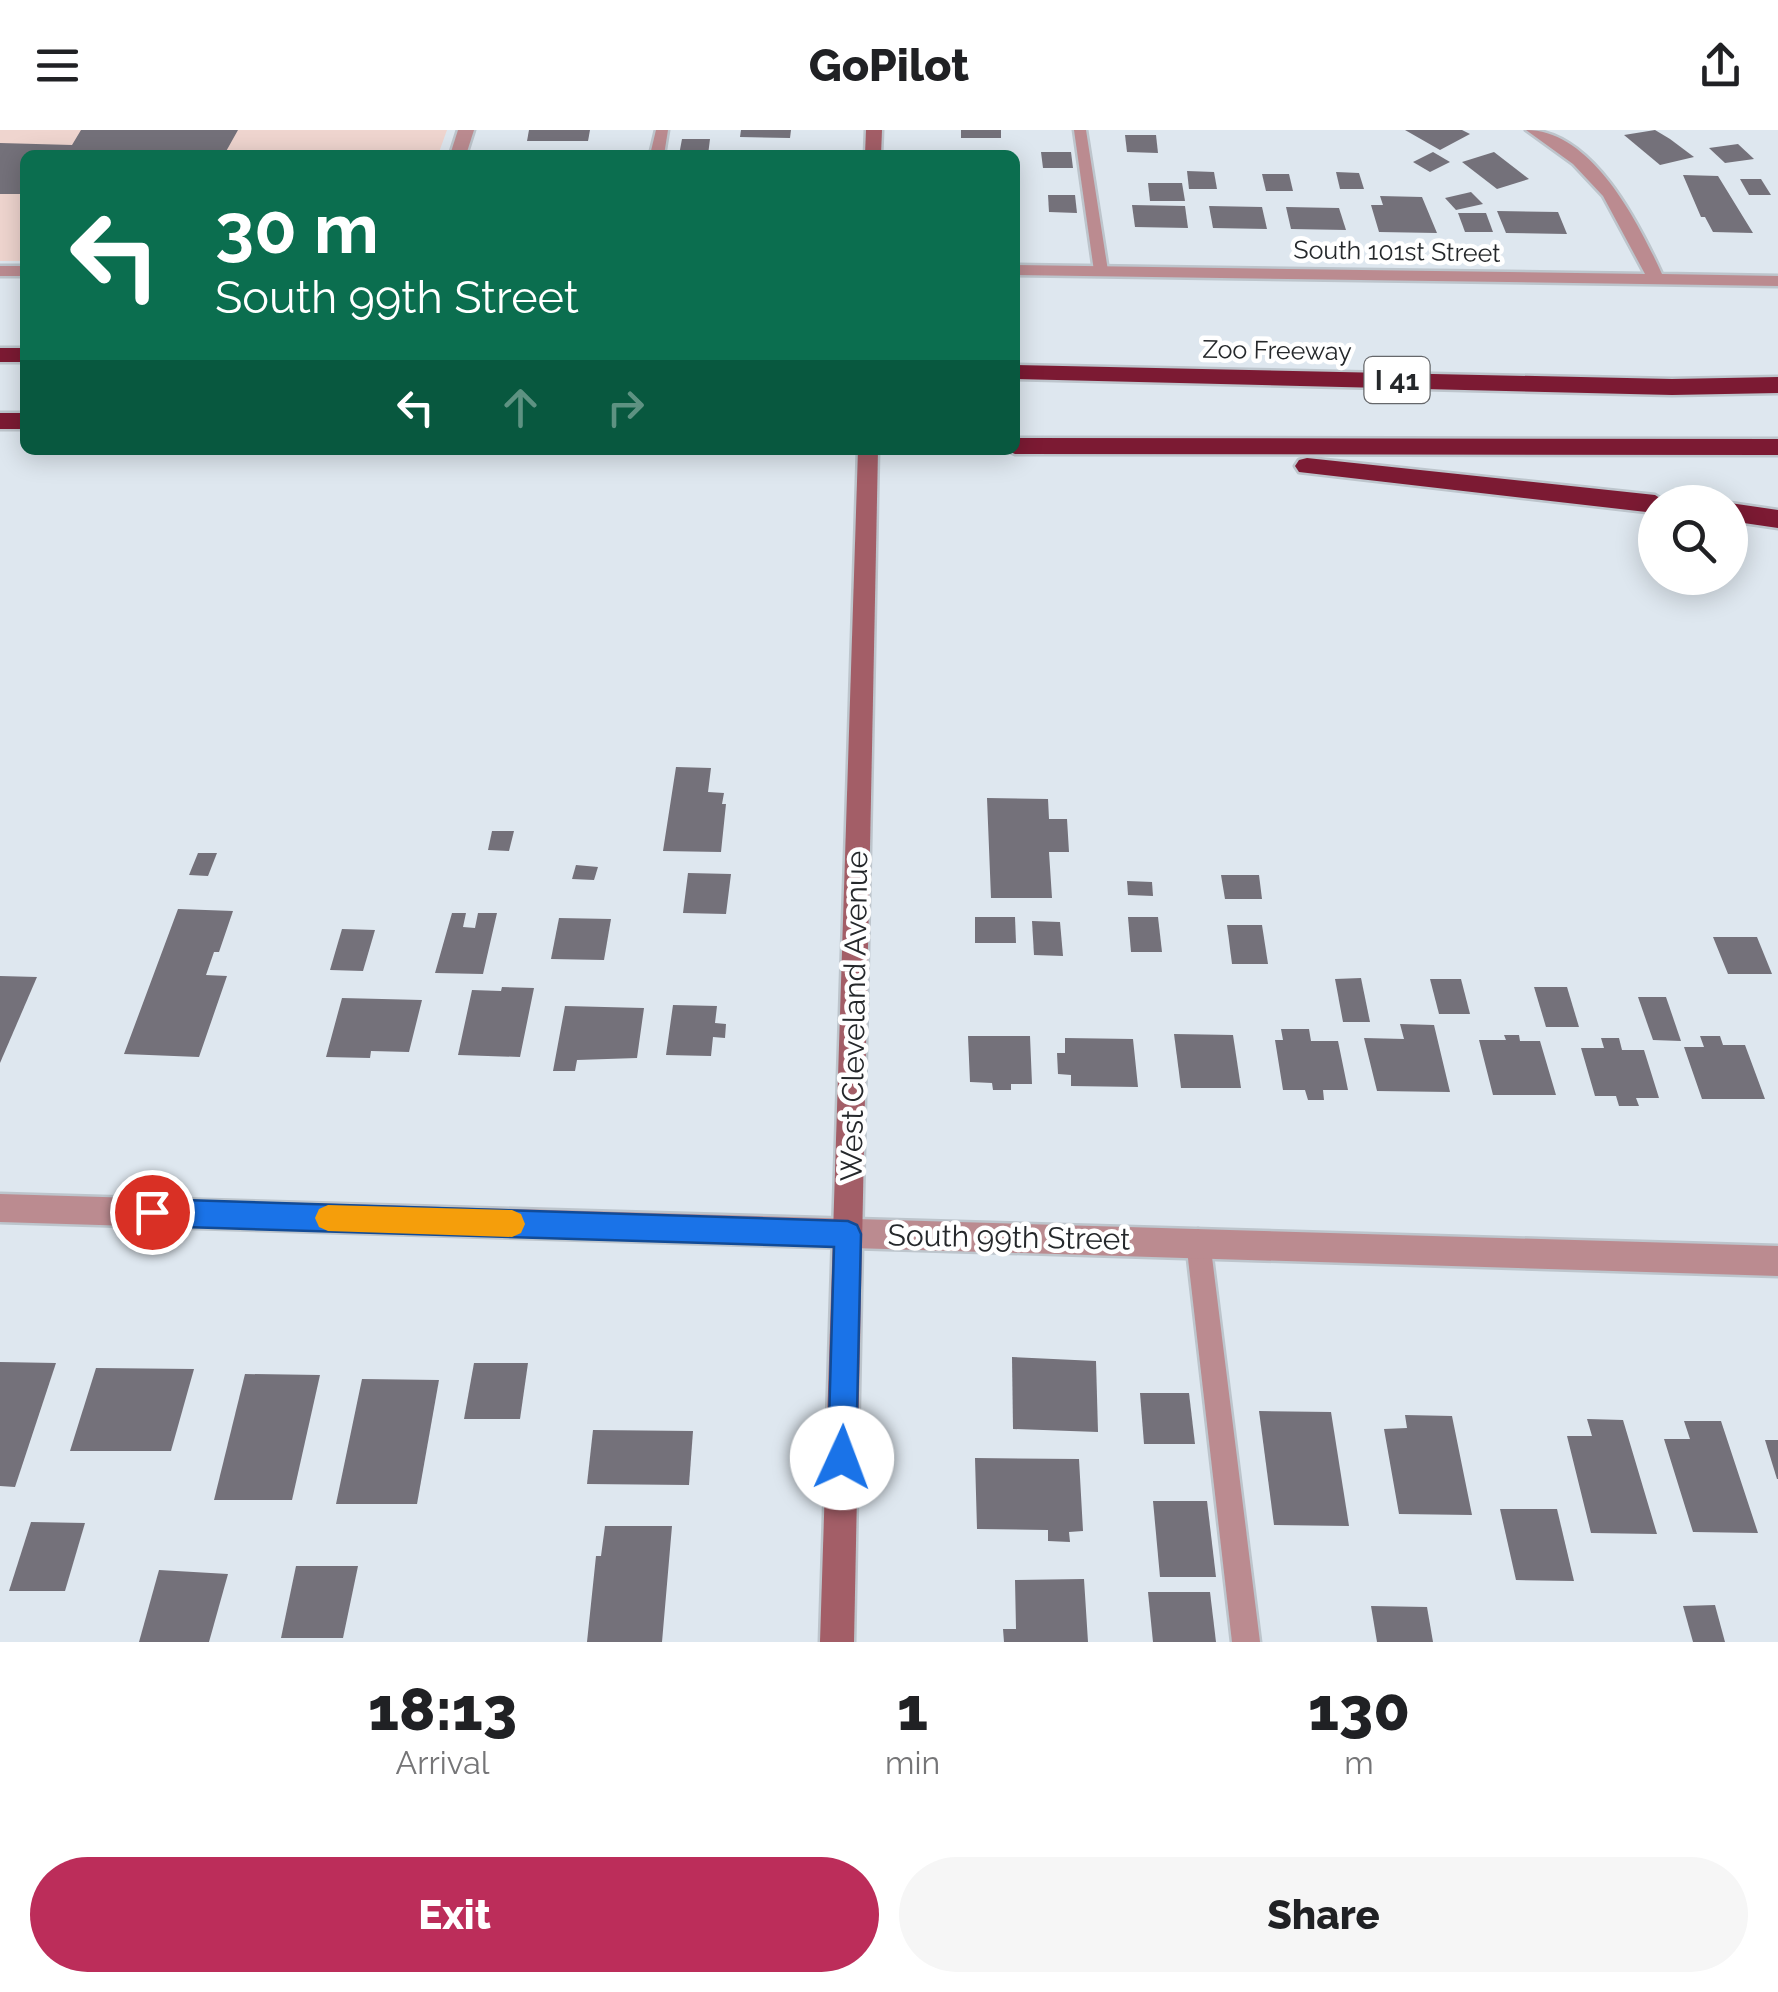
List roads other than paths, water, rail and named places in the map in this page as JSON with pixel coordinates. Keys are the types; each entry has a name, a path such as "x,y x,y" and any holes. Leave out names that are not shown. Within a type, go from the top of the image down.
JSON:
{"highway":[{"name":"Zoo Freeway","path":"1020,372 1672,387 1778,384"},
{"path":"1020,446 1778,447"},
{"path":"1155,449 1638,502"},
{"path":"1748,515 1778,519"}],"street":[{"path":"1534,130 1587,165 1622,207 1656,279"},
{"name":"South 101st Street","path":"1020,270 1778,281"},
{"name":"West Cleveland Avenue","path":"837,1642 868,455"},
{"name":"South 99th Street","path":"0,1208 1778,1261"}],"lane":[{"path":"1080,130 1101,272"},
{"path":"1198,1241 1246,1642"}]}
